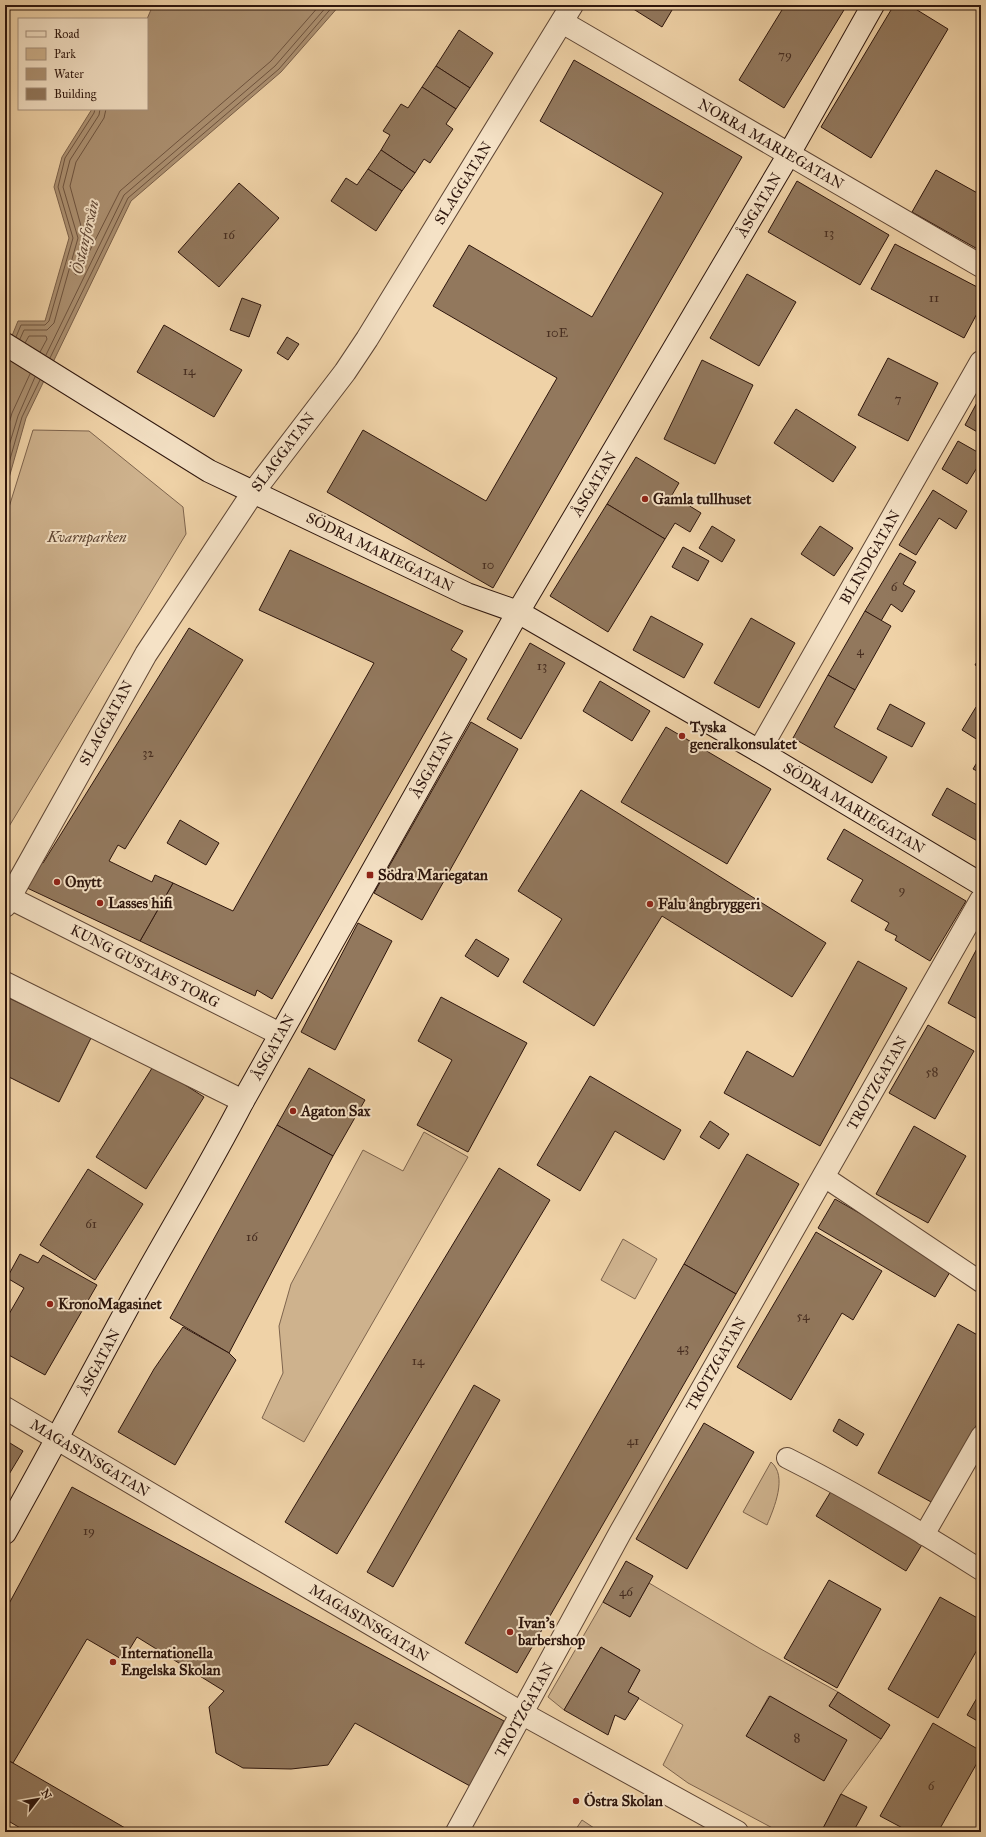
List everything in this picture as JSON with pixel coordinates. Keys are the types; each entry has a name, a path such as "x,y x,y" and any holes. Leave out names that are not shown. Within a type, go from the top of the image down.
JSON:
{"street":[{"name":"ÅSGATAN","path":"5,1533 58,1439 131,1302 216,1154 280,1034 518,612 789,154 873,5"},
{"name":"NORRA MARIEGATAN","path":"567,14 789,154 981,266"},
{"name":"SLAGGATAN","path":"7,902 146,654 254,491 345,372 367,339 567,14"},
{"name":"SÖDRA MARIEGATAN","path":"5,344 210,471 467,594 518,612 758,751 981,884"},
{"name":"BLINDGATAN","path":"758,751 981,362"},
{"name":"TROTZGATAN","path":"457,1832 523,1714 624,1526 981,900"},
{"name":"KUNG GUSTAFS TORG","path":"7,902 280,1034"},
{"path":"5,983 243,1101"},
{"name":"MAGASINSGATAN","path":"5,1408 523,1714 737,1832"}],"lane":[{"path":"824,1176 981,1282"},
{"path":"924,1535 981,1436"},
{"path":"787,1458 924,1535 981,1570"}],"green space":[{"name":"Kvarnparken","path":"33,430 89,431 183,507 186,534 5,833 5,520"},
{"path":"424,1132 468,1157 304,1442 262,1418 283,1373 279,1326 291,1284 363,1150 403,1171"},
{"path":"623,1239 657,1259 635,1299 601,1280"},
{"path":"771,1462 779,1475 779,1484 776,1501 767,1525 743,1512"},
{"path":"649,1583 759,1648 838,1692 829,1706 881,1739 841,1794 821,1832 780,1832 688,1783 663,1765 683,1725 628,1692 640,1670 601,1647 564,1710 548,1697 603,1602 630,1617","holes":["769,1696 846,1740 747,1736"]},
{"path":"582,1820 600,1832 574,1832"}],"water":[{"name":"Östanforsån","path":"153,5 340,5 281,72 131,201 26,418 5,492 5,353 18,321 45,321 69,238 54,187 62,157 91,110 148,110 147,18"}],"building":[{"path":"627,5 675,5 662,27"},
{"path":"785,5 847,5 784,108 739,80"},
{"path":"894,5 909,5 948,29 871,158 821,127"},
{"path":"459,30 493,53 470,88 436,66"},
{"path":"574,60 742,157 493,588 327,492 363,430 486,501 557,378 433,306 469,245 592,317 663,193 540,121"},
{"path":"436,66 470,88 456,109 422,87"},
{"path":"422,87 456,109 446,124 453,129 430,163 424,159 415,173 381,150 390,135 383,131 401,104 408,108"},
{"path":"381,150 415,173 402,191 368,169"},
{"path":"368,169 402,191 376,231 331,201 346,178 357,185"},
{"path":"936,170 981,195 981,251 912,212"},
{"path":"797,181 889,235 860,285 768,232"},
{"path":"239,183 279,218 219,287 178,252"},
{"path":"895,244 981,289 981,306 964,338 871,289"},
{"path":"747,274 796,302 759,366 710,338"},
{"path":"242,298 261,305 249,337 230,330"},
{"path":"164,325 242,370 214,417 137,372"},
{"path":"287,337 299,344 288,360 277,353"},
{"path":"888,358 938,383 908,441 858,415"},
{"path":"702,360 753,385 715,464 664,439"},
{"path":"981,395 981,434 965,425"},
{"path":"796,409 856,447 833,482 774,443"},
{"path":"958,441 981,454 981,461 967,484 942,469"},
{"name":"Gamla tullhuset","path":"636,457 679,483 672,495 701,513 690,532 675,523 665,539 607,504"},
{"path":"933,490 967,511 956,529 939,518 916,555 899,545"},
{"path":"607,504 665,539 608,632 550,596"},
{"path":"712,526 735,540 722,562 699,548"},
{"path":"820,526 853,548 834,576 801,554"},
{"path":"683,547 709,561 698,581 672,567"},
{"path":"290,550 463,631 451,650 467,659 272,999 257,990 255,996 140,941 173,883 233,911 374,663 259,610"},
{"path":"900,553 916,562 903,584 915,591 902,612 891,604 881,621 865,611"},
{"path":"865,611 891,626 855,690 828,675"},
{"path":"651,616 703,644 684,678 633,650"},
{"path":"751,618 795,643 759,708 714,683"},
{"path":"189,628 243,660 125,849 118,845 109,861 152,882 155,875 173,883 140,941 25,887 40,861 43,863"},
{"path":"530,643 565,663 521,739 487,719"},
{"path":"981,655 981,668 975,665"},
{"path":"828,675 855,690 834,727 887,757 872,783 793,738"},
{"path":"600,681 650,711 632,741 583,711"},
{"path":"890,704 925,723 912,747 877,729"},
{"path":"976,707 981,710 981,742 962,730"},
{"path":"471,722 518,749 422,920 374,893"},
{"path":"666,727 771,789 727,864 621,802"},
{"path":"981,756 981,773 973,769"},
{"path":"947,788 977,805 981,798 981,843 932,815"},
{"name":"Falu ångbryggeri","path":"581,790 826,943 792,997 662,916 594,1026 523,982 562,919 518,891"},
{"path":"180,820 219,843 206,865 167,843"},
{"path":"844,829 966,901 930,961 895,940 897,936 885,930 889,923 851,901 863,880 827,859"},
{"path":"358,923 392,941 335,1050 301,1032"},
{"path":"476,939 509,959 498,977 465,956"},
{"path":"981,941 981,1021 948,1003"},
{"path":"858,961 907,988 820,1146 724,1093 747,1051 793,1077"},
{"path":"5,996 91,1038 59,1102 5,1075"},
{"path":"441,997 527,1043 468,1152 417,1125 452,1060 418,1041"},
{"path":"928,1025 974,1051 935,1119 889,1093"},
{"path":"154,1065 204,1097 146,1189 96,1157"},
{"path":"309,1068 365,1100 333,1156 277,1125"},
{"path":"590,1076 681,1130 664,1160 615,1131 580,1191 537,1165"},
{"path":"710,1121 729,1134 719,1149 700,1137"},
{"path":"277,1125 333,1156 229,1353 170,1318"},
{"path":"914,1126 966,1156 928,1223 876,1194"},
{"path":"747,1154 799,1184 736,1294 684,1264"},
{"path":"499,1168 550,1200 337,1554 285,1522"},
{"path":"88,1169 143,1204 95,1280 40,1245"},
{"path":"835,1199 953,1267 935,1297 818,1228"},
{"path":"816,1232 882,1271 853,1320 842,1313 791,1400 737,1367"},
{"name":"KronoMagasinet","path":"20,1254 38,1263 43,1255 97,1285 45,1375 5,1353 5,1321 24,1288 7,1278"},
{"path":"684,1264 736,1294 517,1673 465,1643"},
{"path":"958,1324 981,1337 981,1417 933,1503 878,1473"},
{"path":"183,1327 229,1353 236,1360 175,1465 118,1432 154,1369"},
{"path":"474,1385 500,1400 393,1587 367,1572"},
{"path":"839,1419 864,1434 857,1446 833,1431"},
{"path":"704,1423 754,1452 687,1569 636,1539"},
{"path":"5,1440 23,1451 5,1481"},
{"path":"72,1487 504,1721 470,1786 355,1723 328,1765 291,1769 243,1768 216,1753 209,1707 224,1691 137,1637 123,1660 87,1639 13,1763 5,1759 5,1611"},
{"path":"833,1488 923,1543 906,1571 816,1516"},
{"path":"626,1561 653,1576 630,1617 603,1602"},
{"path":"829,1580 881,1609 837,1688 784,1658"},
{"path":"940,1597 981,1620 981,1643 938,1718 888,1689"},
{"path":"601,1647 640,1670 628,1692 639,1698 625,1720 615,1715 608,1735 564,1710"},
{"path":"981,1691 981,1723 967,1715"},
{"path":"838,1692 890,1725 881,1739 829,1706"},
{"path":"770,1696 847,1740 824,1781 746,1736"},
{"path":"933,1723 981,1751 981,1756 938,1832 910,1832 880,1816"},
{"path":"5,1759 132,1832 27,1832 5,1819"},
{"path":"841,1794 867,1807 853,1832 821,1832"}],"place":[{"name":"Gamla tullhuset","path":"645,499"},
{"name":"Tyska generalkonsulatet","path":"682,736"},
{"name":"Södra Mariegatan","path":"370,875"},
{"name":"Onytt","path":"57,882"},
{"name":"Lasses hifi","path":"100,903"},
{"name":"Falu ångbryggeri","path":"650,904"},
{"name":"Agaton Sax","path":"293,1111"},
{"name":"KronoMagasinet","path":"50,1304"},
{"name":"Ivan's barbershop","path":"510,1632"},
{"name":"Internationella Engelska Skolan","path":"113,1662"},
{"name":"Östra Skolan","path":"576,1801"}]}
